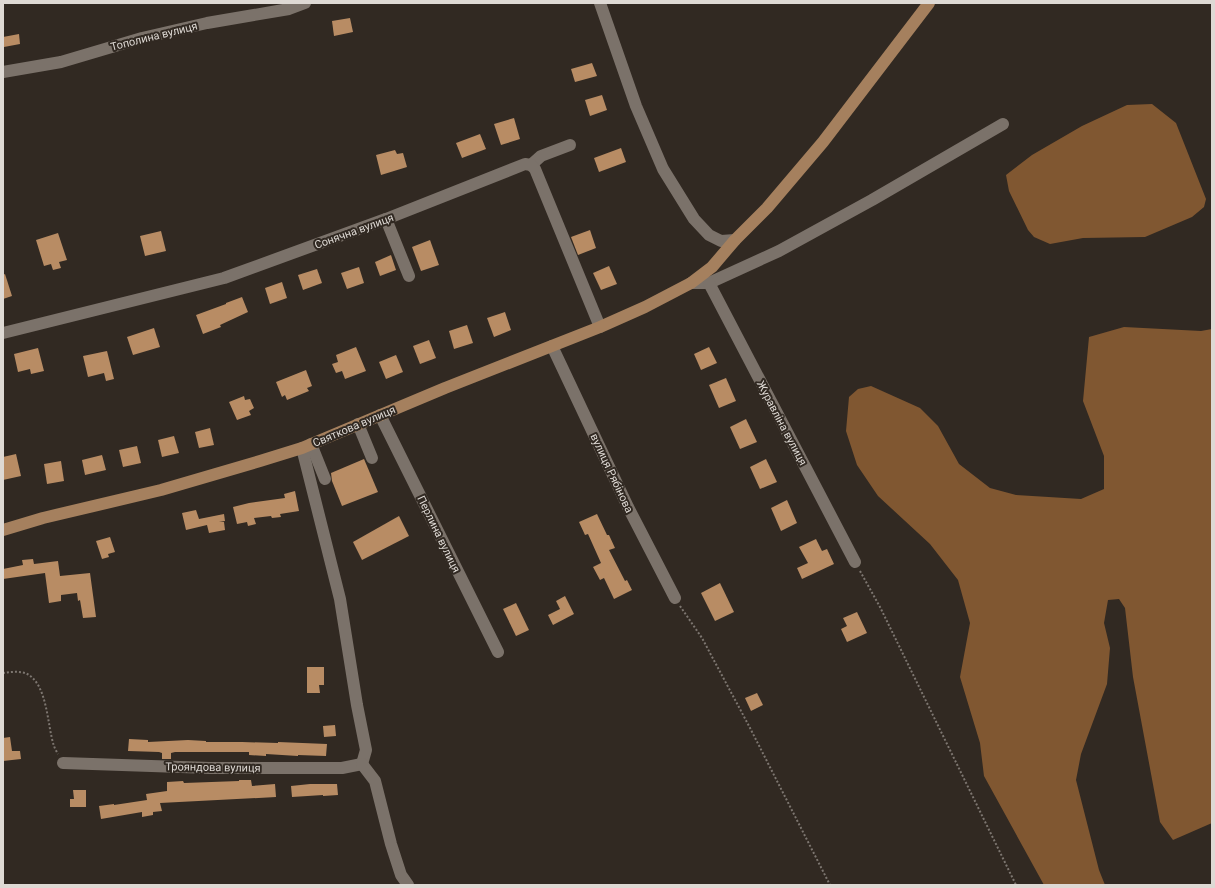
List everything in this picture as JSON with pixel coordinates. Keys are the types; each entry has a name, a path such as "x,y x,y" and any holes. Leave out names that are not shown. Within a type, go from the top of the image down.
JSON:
{"main road":[{"path":"909,29 924,3"},
{"path":"909,29 929,3"},
{"path":"909,29 938,3"},
{"name":"Святкова вулиця","path":"3,530 43,518 161,490 306,446 445,388 600,327 645,307 691,283 712,267 735,240 767,208 824,142 909,29"}],"street":[{"name":"Тополина вулиця","path":"3,72 61,62 142,38 207,23 289,9 305,3"},
{"path":"600,3 636,106 664,169 694,219 709,235 721,241 735,240"},
{"path":"691,283 709,283 779,251 872,200 1003,124"},
{"path":"570,145 541,156 531,165 535,169 600,327"},
{"name":"Сонячна вулиця","path":"3,333 224,278 386,219 525,164 531,165"},
{"path":"386,219 409,276"},
{"name":"Журавліна вулиця","path":"709,283 855,562"},
{"name":"вулиця Рябінова","path":"552,346 628,508 675,598"},
{"name":"Перлина вулиця","path":"380,415 498,652"},
{"path":"358,424 372,458"},
{"path":"306,446 325,479"},
{"path":"306,446 340,599 357,705 366,750 362,764 375,781 391,844 401,875 408,885"},
{"name":"Трояндова вулиця","path":"63,763 210,768 342,768 362,764"}],"path":[{"path":"855,562 880,607 1016,885"},
{"path":"675,598 702,638 830,885"},
{"path":"3,672 24,673 31,676 37,683 43,696 54,746 63,763"}],"shaded area":[{"path":"1152,104 1176,123 1206,199 1204,207 1192,217 1145,237 1083,238 1050,244 1034,237 1028,230 1009,191 1006,175 1032,155 1082,126 1127,105"},
{"path":"1124,327 1201,331 1212,329 1212,823 1173,840 1160,822 1133,677 1125,608 1119,599 1108,600 1104,623 1110,648 1107,684 1081,754 1076,780 1099,870 1105,885 1044,885 984,776 980,743 960,677 970,623 958,580 930,544 878,496 857,465 846,431 849,397 858,389 871,386 920,408 938,426 959,464 990,488 1016,495 1081,499 1104,489 1104,456 1083,401 1089,337"}],"building":[{"path":"350,18 353,32 334,36 332,21"},
{"path":"19,34 20,44 4,47 3,37"},
{"path":"592,63 597,76 575,82 571,69"},
{"path":"602,95 607,110 590,116 585,100"},
{"path":"514,118 520,139 501,145 494,124"},
{"path":"480,134 486,149 462,158 456,143"},
{"path":"621,148 626,162 599,172 594,158"},
{"path":"395,150 397,154 403,153 407,167 381,175 376,155"},
{"path":"590,230 596,248 578,255 571,237"},
{"path":"161,231 166,251 145,256 140,236"},
{"path":"58,233 67,260 59,262 61,268 53,270 51,264 44,266 36,240"},
{"path":"430,240 439,265 421,271 412,247"},
{"path":"391,255 396,270 380,276 375,262"},
{"path":"609,266 617,284 601,290 593,273"},
{"path":"359,267 364,283 347,289 341,273"},
{"path":"317,269 322,283 303,290 298,275"},
{"path":"5,274 12,296 3,299 3,275"},
{"path":"282,282 287,298 270,304 265,288"},
{"path":"242,297 248,312 220,325 221,327 203,334 196,315"},
{"path":"505,312 511,330 494,337 487,318"},
{"path":"467,325 473,343 454,349 449,331"},
{"path":"154,328 160,347 133,355 127,337"},
{"path":"429,340 436,358 420,364 413,346"},
{"path":"356,347 366,371 345,379 342,371 336,373 332,364 338,362 336,355"},
{"path":"709,347 717,363 701,370 694,354"},
{"path":"38,348 44,371 31,374 30,369 18,372 14,354"},
{"path":"107,351 114,379 106,381 104,373 88,377 83,356"},
{"path":"396,355 403,372 386,379 379,362"},
{"path":"306,370 312,386 307,388 309,391 287,400 285,395 282,397 276,382"},
{"path":"726,378 736,401 719,408 709,385"},
{"path":"244,396 245,400 250,399 254,408 249,411 251,415 237,420 229,402"},
{"path":"746,419 757,442 740,449 730,427"},
{"path":"210,428 214,445 199,448 195,432"},
{"path":"174,436 179,453 162,457 158,440"},
{"path":"137,446 141,463 123,467 119,450"},
{"path":"16,454 21,476 3,480 3,457"},
{"path":"102,455 106,470 85,475 82,460"},
{"path":"364,459 378,492 342,506 332,481 331,473"},
{"path":"766,459 777,482 760,489 750,467"},
{"path":"61,461 64,481 47,484 44,464"},
{"path":"295,491 299,511 280,514 281,517 272,518 271,516 254,518 256,524 248,526 247,522 237,524 233,507 249,503 285,498 284,494"},
{"path":"787,500 797,523 781,531 771,508"},
{"path":"196,510 199,519 224,514 225,521 219,522 224,522 225,530 209,533 207,525 186,530 182,513"},
{"path":"597,514 615,548 609,550 625,581 627,580 632,590 614,599 604,578 600,580 593,567 601,563 588,534 585,535 579,522"},
{"path":"399,516 409,536 362,560 353,542"},
{"path":"110,537 115,552 108,554 109,557 102,559 96,541"},
{"path":"816,539 822,551 827,549 834,564 802,579 797,568 808,563 799,547"},
{"path":"33,559 34,564 58,561 60,576 90,573 96,617 83,618 80,600 78,601 77,593 61,595 61,601 49,603 45,573 3,579 3,569 23,565 22,560"},
{"path":"720,583 734,612 715,621 701,593"},
{"path":"565,596 574,614 553,625 548,615 560,609 556,601"},
{"path":"516,603 529,630 516,636 503,609"},
{"path":"857,612 867,633 847,642 841,629 847,626 843,618"},
{"path":"307,667 324,667 324,685 319,685 320,693 307,693"},
{"path":"757,693 763,705 751,711 745,698"},
{"path":"335,725 336,736 324,737 323,726"},
{"path":"10,737 12,751 20,751 21,759 3,761 3,738"},
{"path":"129,739 148,740 148,742 188,740 206,742 327,744 326,756 266,754 266,756 249,755 249,752 175,752 171,753 171,759 162,759 162,753 159,752 128,751"},
{"path":"251,780 252,786 275,784 276,797 160,803 162,811 153,812 153,815 142,817 142,812 101,819 99,806 147,800 146,794 167,791 167,782 183,781 184,783"},
{"path":"337,784 338,795 292,797 291,786"},
{"path":"73,790 86,790 86,807 70,807 70,799 74,799"}]}
